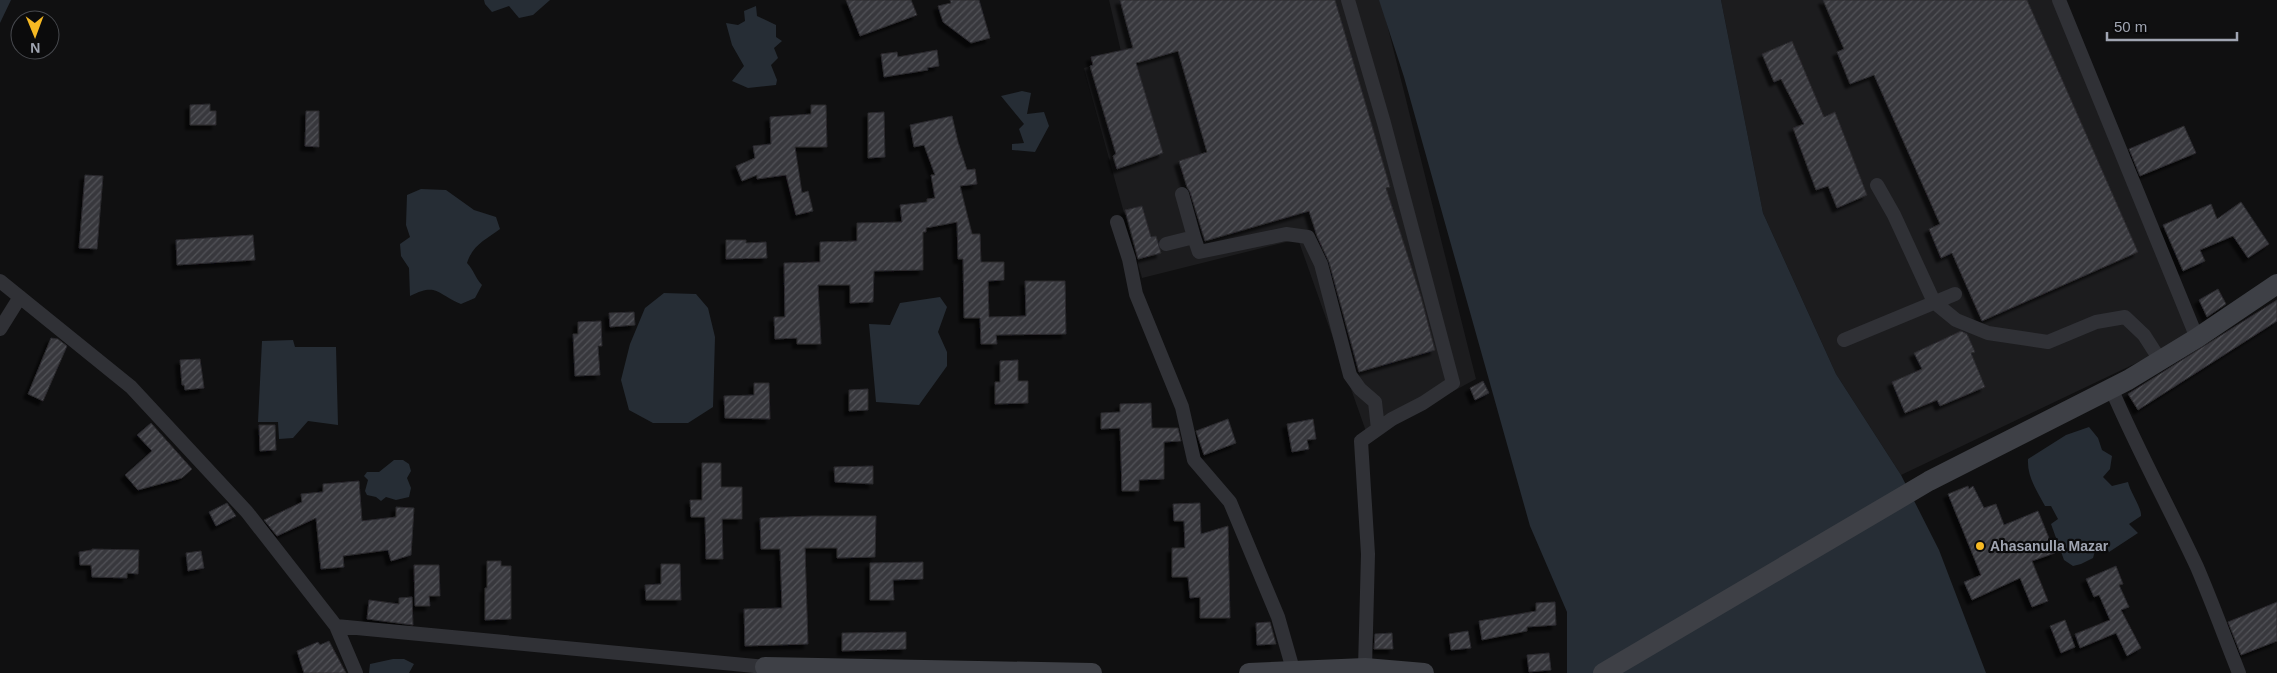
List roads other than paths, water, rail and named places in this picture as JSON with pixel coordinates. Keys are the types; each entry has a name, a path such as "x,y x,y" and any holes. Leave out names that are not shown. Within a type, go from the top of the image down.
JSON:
{"main road":[{"path":"1603,673 1929,481 2112,388 2197,338 2277,284"},
{"path":"1249,673 1294,673 1365,668 1424,673"},
{"path":"765,670 1092,673"}],"street":[{"path":"1348,0 1384,123 1453,383 1361,441 1368,554 1365,668"},
{"path":"2059,0 2197,338"},
{"path":"1877,185 1894,215 1934,302 1956,320 1988,333 2048,342 2096,322 2125,317 2144,335 2160,360"},
{"path":"1182,194 1199,252 1286,234 1308,237 1321,264 1350,375 1360,389 1375,402 1378,429"},
{"path":"1117,222 1129,259 1136,294 1182,407 1194,460 1230,502 1278,617 1294,673"},
{"path":"1166,244 1194,237"},
{"path":"0,281 131,387 247,512 336,626 356,673"},
{"path":"1844,340 1955,294"},
{"path":"0,329 20,297"},
{"path":"2112,388 2132,437 2198,570 2239,673"},
{"path":"336,626 765,670"}],"place":[{"name":"Ahasanulla Mazar","path":"1980,546"}]}
